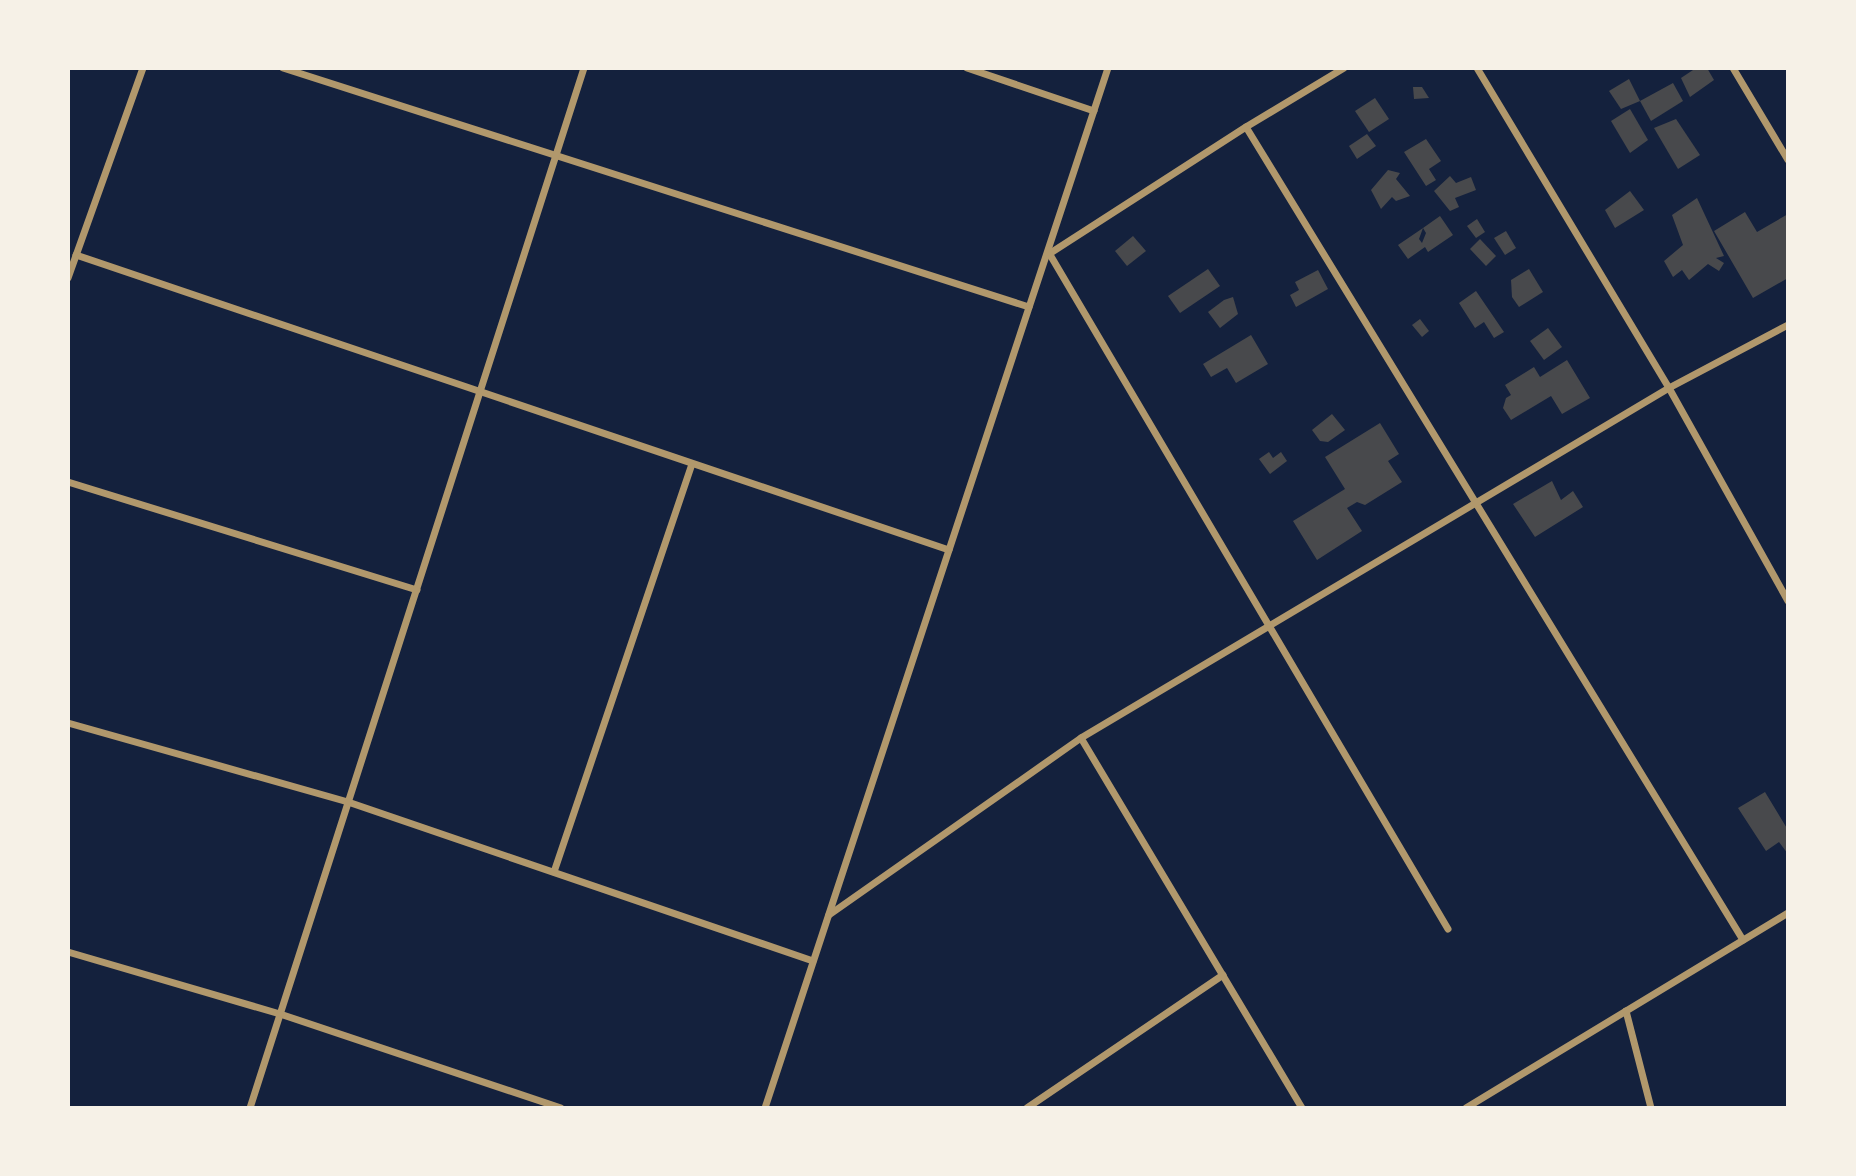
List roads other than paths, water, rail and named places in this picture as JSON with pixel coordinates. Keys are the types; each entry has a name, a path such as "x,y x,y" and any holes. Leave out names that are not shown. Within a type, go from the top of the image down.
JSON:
{"street":[{"path":"68,278 143,68"},
{"path":"283,68 1029,307"},
{"path":"250,1108 584,68"},
{"path":"967,68 1094,111"},
{"path":"765,1108 1108,68"},
{"path":"1040,274 1049,253 1344,68"},
{"path":"1477,68 1669,388 1788,601"},
{"path":"1733,68 1788,160"},
{"path":"1246,127 1743,940"},
{"path":"1049,253 1448,929"},
{"path":"76,255 949,550"},
{"path":"828,915 1081,738 1669,388 1788,326"},
{"path":"554,872 692,464"},
{"path":"68,482 417,590"},
{"path":"68,723 348,802 813,961"},
{"path":"1081,738 1303,1108"},
{"path":"1466,1108 1788,914"},
{"path":"68,952 280,1014 561,1108"},
{"path":"1027,1108 1223,975"},
{"path":"1626,1011 1651,1108"}]}
